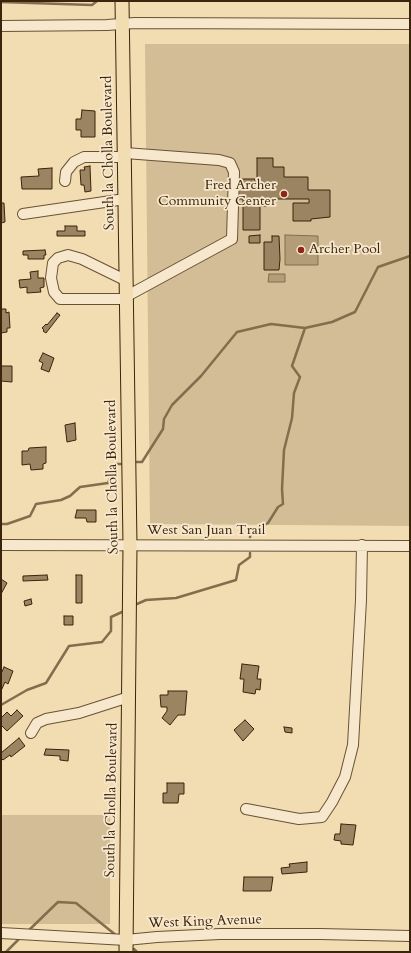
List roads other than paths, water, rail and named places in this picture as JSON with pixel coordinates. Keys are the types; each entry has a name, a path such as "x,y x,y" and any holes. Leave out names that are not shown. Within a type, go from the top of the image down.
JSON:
{"main road":[{"name":"South la Cholla Boulevard","path":"122,1 130,545 126,946"}],"street":[{"path":"1,26 123,24 410,24"},
{"path":"66,181 66,172 74,162 84,157 125,155 219,160 230,163 234,172 232,239 127,298 60,299 54,292 51,278 53,263 58,258 68,255 82,259 126,281"},
{"path":"23,214 125,199"},
{"name":"West San Juan Trail","path":"1,545 410,546"},
{"path":"246,809 299,819 322,817 345,777 353,745 361,607 362,545"},
{"path":"30,734 37,723 46,719 79,713 129,697"},
{"name":"West King Avenue","path":"1,934 126,946 157,937 220,934 410,936"}],"waterway":[{"path":"1,2 92,5 97,1"},
{"path":"137,462 142,462 163,429 164,419 172,405 201,376 237,332 271,324 305,328 332,322 355,312 378,267 410,256"},
{"path":"250,537 251,532 268,523 278,507 283,504 282,489 284,450 292,418 294,393 300,377 292,366 305,328"},
{"path":"1,524 7,524 30,516 36,504 61,500 70,496 80,487 108,483 116,464 121,464"},
{"path":"137,604 146,600 176,598 236,580 239,565 250,557 250,553"},
{"path":"1,705 27,690 46,683 69,646 102,642 111,631 111,617 122,612"},
{"path":"28,931 58,902 76,903 117,936"},
{"path":"6,952 21,937"},
{"path":"134,949 137,952"}],"place":[{"name":"Fred Archer Community Center","path":"284,194"},
{"name":"Archer Pool","path":"301,250"}]}
